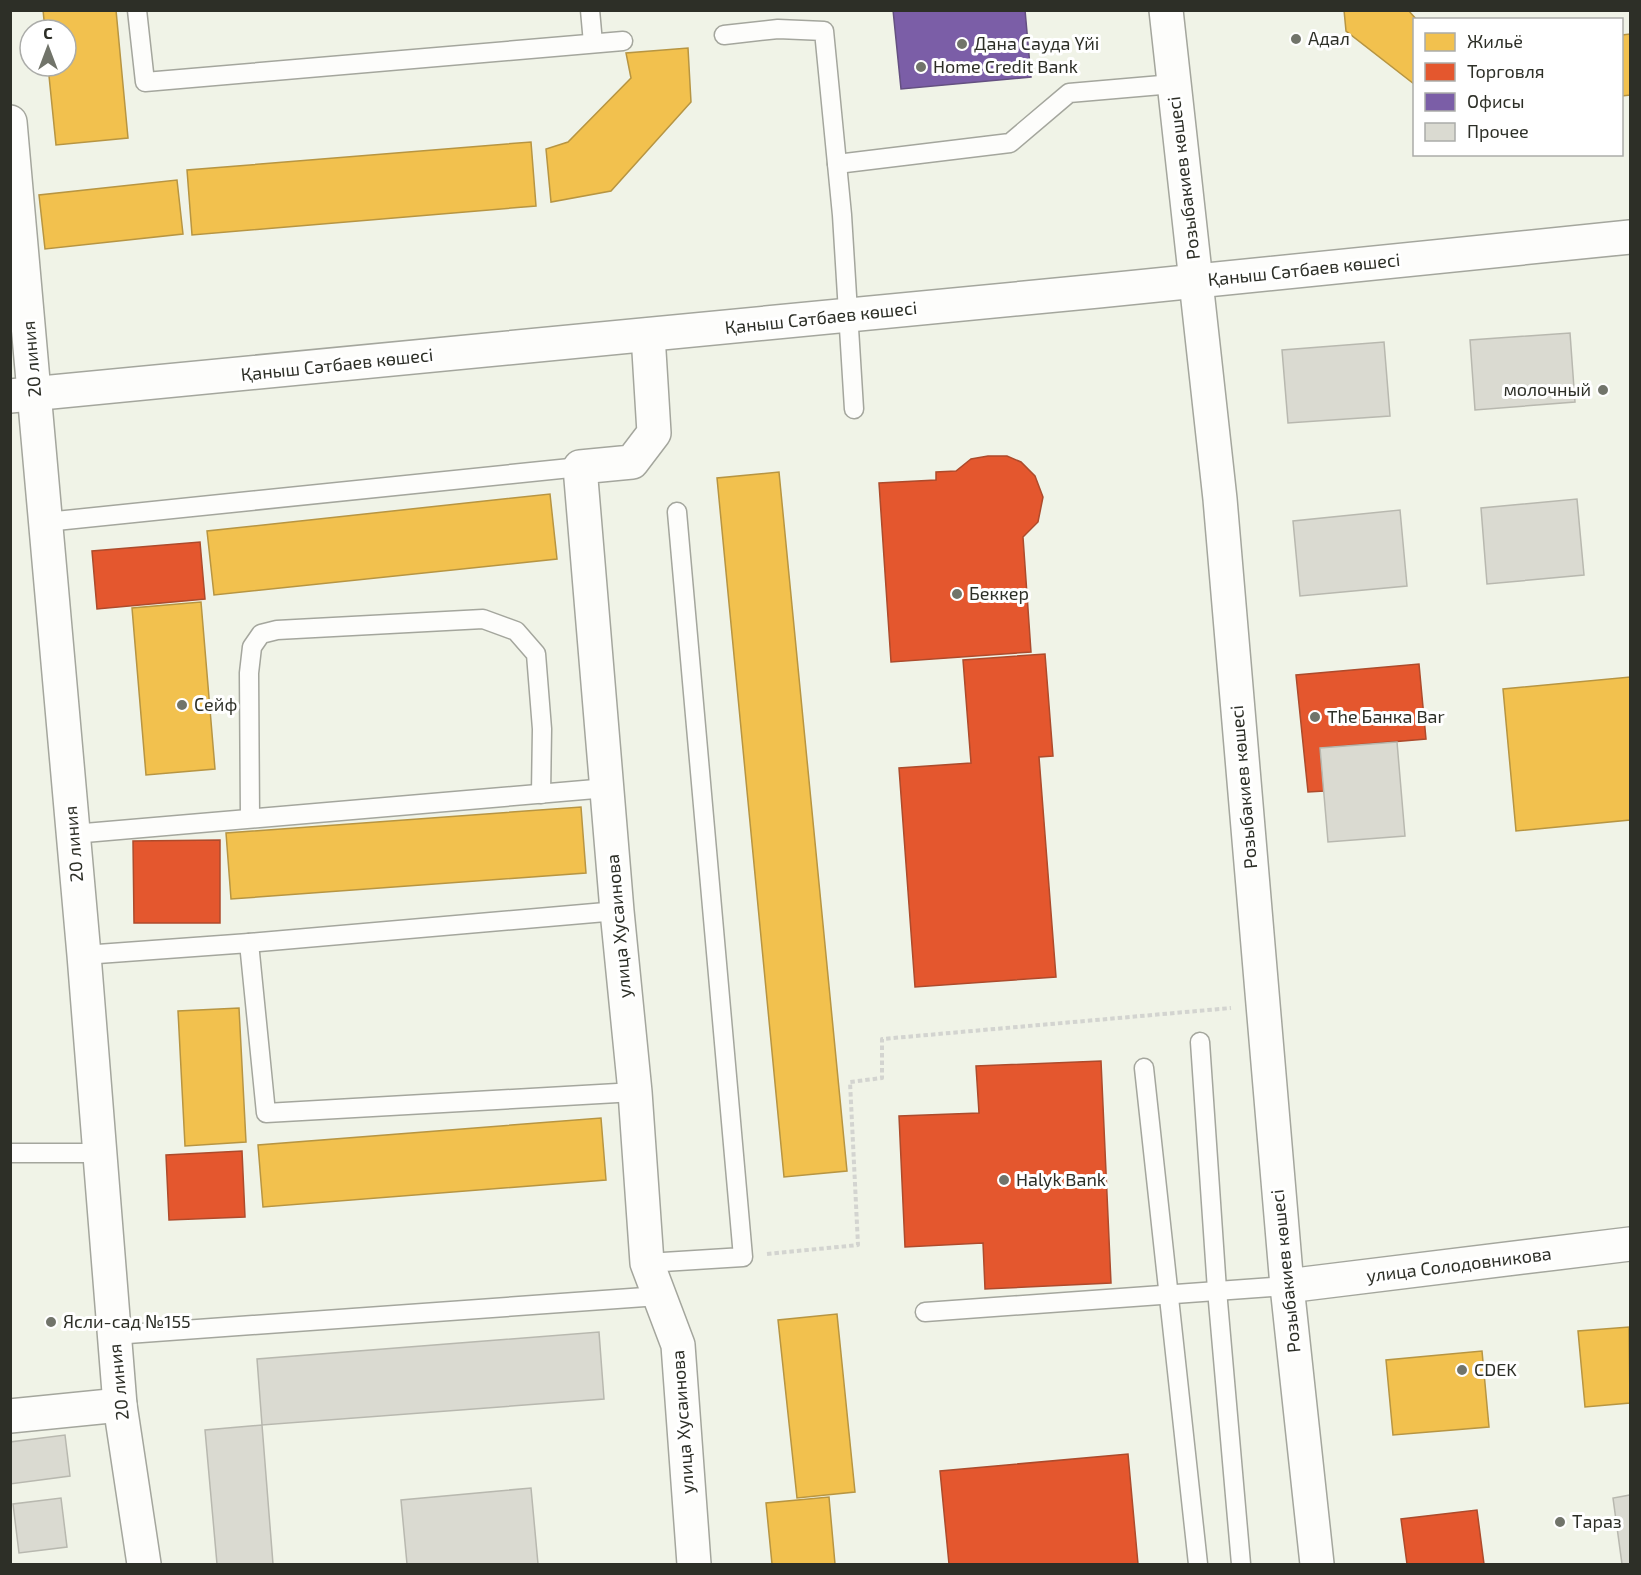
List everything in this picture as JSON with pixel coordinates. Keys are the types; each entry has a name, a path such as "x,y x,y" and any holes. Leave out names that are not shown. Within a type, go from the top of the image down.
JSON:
{"street":[{"name":"Розыбакиев көшесі","path":"1166,10 1221,511 1287,1286 1317,1564"},
{"name":"20 линия","path":"10,122 23,395 46,522 120,1405 144,1564"},
{"name":"Қаныш Сәтбаев көшесі","path":"23,395 1630,237"},
{"path":"580,467 632,462 654,433 648,335"},
{"name":"улица Хусаинова","path":"580,467 617,911 635,1092 647,1263 678,1345 694,1564"},
{"name":"улица Солодовникова","path":"1287,1286 1630,1244"},
{"path":"10,1416 120,1405"}],"lane":[{"path":"137,10 145,82 623,41"},
{"path":"590,10 593,43"},
{"path":"724,35 778,29 824,31 842,215 854,409"},
{"path":"837,165 1010,143 1069,93 1173,84"},
{"path":"46,522 580,467"},
{"path":"647,1263 743,1257 677,512"},
{"path":"250,817 249,673 252,646 261,634 277,630 483,619 516,631 536,654 542,729 541,794"},
{"path":"73,834 250,817 607,789"},
{"path":"84,955 617,911"},
{"path":"249,943 266,1113 635,1092"},
{"path":"1200,1042 1217,1290 1241,1564"},
{"path":"1144,1068 1197,1564"},
{"path":"10,1153 98,1153"},
{"path":"925,1312 1287,1286"},
{"path":"114,1335 659,1296"}],"path":[{"path":"743,1257 858,1245 850,1082 882,1078 882,1039 1262,1005"}],"building: Жильё":[{"path":"43,10 116,10 128,138 56,145 49,78 78,78 78,18 44,18"},
{"path":"1344,10 1408,10 1415,18 1413,18 1413,83 1346,31"},
{"path":"1630,34 1630,95 1623,96 1623,35"},
{"path":"688,48 691,102 611,191 551,202 546,149 568,142 631,78 626,53"},
{"path":"531,142 536,206 192,235 187,170"},
{"path":"177,180 183,234 45,249 39,195"},
{"path":"779,472 847,1171 784,1177 717,478"},
{"path":"550,494 557,559 214,595 207,531"},
{"path":"201,602 215,769 146,775 132,608"},
{"path":"1630,677 1630,820 1516,831 1503,689"},
{"path":"581,807 586,873 231,899 226,833"},
{"path":"239,1008 246,1142 185,1146 178,1011"},
{"path":"601,1118 606,1180 263,1207 258,1145"},
{"path":"837,1314 855,1492 797,1498 778,1320"},
{"path":"1629,1327 1630,1403 1585,1407 1578,1331"},
{"path":"1482,1351 1489,1427 1393,1435 1386,1360"},
{"path":"829,1497 835,1564 772,1564 766,1503"}],"building: Торговля":[{"name":"Беккер","path":"1007,456 1021,462 1035,476 1043,497 1038,522 1023,537 1031,652 891,662 879,483 936,480 936,472 956,471 971,459"},
{"path":"200,542 205,599 97,609 92,551"},
{"path":"1045,654 1053,756 1039,757 1056,977 915,987 899,768 971,763 963,660"},
{"path":"1419,664 1426,739 1320,748 1324,791 1308,792 1296,675"},
{"path":"220,840 220,923 134,923 133,841"},
{"name":"Halyk Bank","path":"1101,1061 1111,1283 985,1289 983,1243 905,1247 899,1116 979,1113 976,1066"},
{"path":"242,1151 245,1217 169,1220 166,1155"},
{"path":"1128,1454 1138,1564 949,1564 940,1471"},
{"path":"1477,1510 1484,1564 1407,1564 1401,1519"}],"building: Офисы":[{"name":"Дана Сауда Үйі","path":"893,10 1025,10 1031,77 901,89"}],"building: Прочее":[{"path":"1570,333 1575,402 1475,410 1470,340"},
{"path":"1384,342 1390,416 1288,423 1282,350"},
{"path":"1577,499 1584,575 1487,584 1481,508"},
{"path":"1400,510 1407,586 1300,596 1293,521"},
{"path":"1397,742 1405,836 1328,842 1320,748"},
{"path":"599,1332 604,1399 262,1425 257,1359"},
{"path":"262,1425 273,1564 217,1564 205,1430"},
{"path":"65,1435 70,1476 10,1484 10,1442"},
{"path":"531,1488 538,1564 407,1564 401,1500"},
{"path":"1630,1495 1630,1564 1622,1564 1613,1498"},
{"path":"61,1498 67,1547 19,1553 13,1504"}],"place":[{"name":"Адал","path":"1296,39"},
{"name":"Дана Сауда Үйі","path":"962,44"},
{"name":"Home Credit Bank","path":"921,67"},
{"name":"молочный","path":"1603,390"},
{"name":"Беккер","path":"957,594"},
{"name":"Сейф","path":"182,705"},
{"name":"The Банка Bar","path":"1315,717"},
{"name":"Halyk Bank","path":"1004,1180"},
{"name":"Ясли-сад №155","path":"51,1322"},
{"name":"CDEK","path":"1462,1370"},
{"name":"Тараз","path":"1560,1522"}]}
